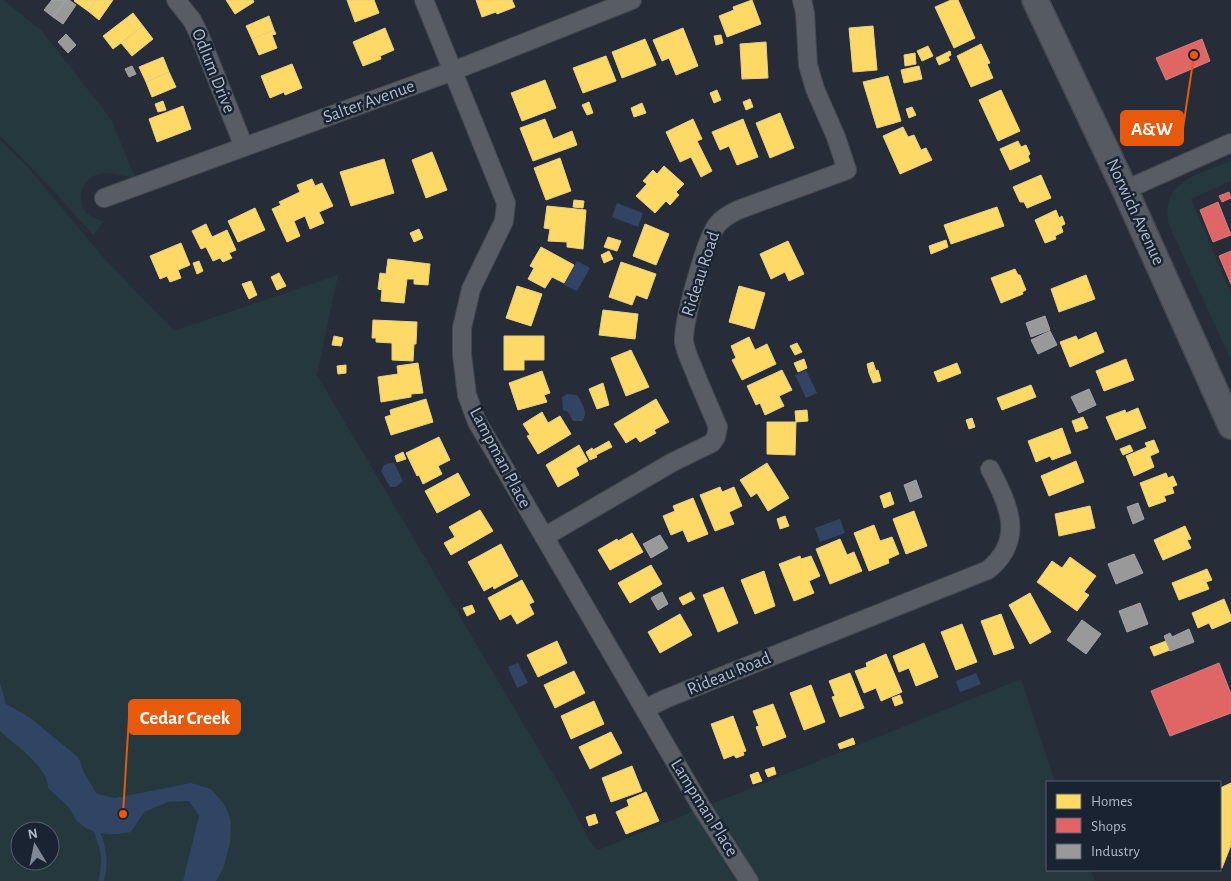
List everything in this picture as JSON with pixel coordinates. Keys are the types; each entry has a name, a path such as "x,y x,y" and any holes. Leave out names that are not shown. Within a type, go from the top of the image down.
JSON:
{"main road":[{"name":"Norwich Avenue","path":"1035,0 1125,190 1231,426"}],"street":[{"name":"Odlum Drive","path":"176,0 192,20 199,34 244,147"},
{"name":"Lampman Place","path":"424,0 506,202 504,221 479,269 462,328 462,356 467,395 477,422 702,808 749,881"},
{"name":"Salter Avenue","path":"104,198 453,71 632,0"},
{"name":"Rideau Road","path":"544,537 673,462 712,443 716,437 718,427 684,343 689,308 710,236 716,225 725,216 846,170 836,137 815,89 808,65 805,14 802,0"},
{"path":"1125,190 1231,143"},
{"name":"Rideau Road","path":"645,709 988,570 997,562 1005,549 1011,525 1008,506 990,469"}],"shaded area":[{"path":"0,0 3,0 42,31 111,119 135,177 105,173 96,175 87,181 81,197 83,208 91,216 104,221 93,235 52,189 0,136"},
{"path":"0,140 26,165 102,256 174,331 338,275 317,375 565,794 590,841 598,850 1021,679 1055,781 1046,781 1046,871 1090,871 1095,881 0,881"},
{"path":"1231,161 1231,181 1191,199 1231,294 1231,360 1169,225 1167,210 1170,198 1184,181 1206,170"}],"water":[{"path":"617,203 643,213 638,227 612,217"},
{"path":"577,261 590,268 577,291 564,285"},
{"path":"806,370 817,393 806,398 795,375"},
{"path":"567,394 577,395 581,401 585,411 582,421 573,421 568,412 563,410 562,397"},
{"path":"394,463 403,481 396,487 390,487 381,471 384,465"},
{"path":"840,519 845,533 820,542 815,528"},
{"path":"518,663 528,683 517,688 508,667"},
{"path":"976,673 981,684 960,692 956,681"},
{"path":"0,683 6,704 29,717 79,758 84,773 97,794 115,798 191,783 211,789 225,805 231,822 230,843 223,869 216,881 183,881 199,816 189,801 168,802 144,812 131,832 104,834 90,830 79,823 68,807 48,788 47,780 37,765 22,749 0,731"}],"building: Homes":[{"path":"75,0 96,0 88,11"},
{"path":"96,0 113,0 99,20 88,11"},
{"path":"226,0 253,0 254,2 235,14"},
{"path":"347,0 374,0 379,13 355,22"},
{"path":"476,0 512,0 515,7 482,17"},
{"path":"752,0 761,24 727,37 719,16 734,10 733,7"},
{"path":"951,0 958,0 975,38 954,48 935,7"},
{"path":"133,13 143,26 113,49 103,36"},
{"path":"269,16 274,30 252,39 246,26"},
{"path":"143,26 153,39 132,56 121,43"},
{"path":"873,26 877,70 853,72 849,28"},
{"path":"385,28 394,50 380,56 381,59 363,66 353,42"},
{"path":"683,28 698,66 676,75 669,58 662,61 653,40"},
{"path":"274,30 276,34 272,35 277,48 259,55 252,39"},
{"path":"721,35 723,43 716,45 714,36"},
{"path":"645,39 656,65 622,78 612,52"},
{"path":"766,42 768,78 742,79 740,44"},
{"path":"981,44 990,63 987,64 993,78 971,87 957,56"},
{"path":"928,46 933,56 922,61 917,51"},
{"path":"950,51 951,55 948,57 950,60 939,65 936,58"},
{"path":"915,53 916,64 905,66 904,55"},
{"path":"606,56 616,81 583,93 573,68"},
{"path":"163,57 169,72 146,82 139,67"},
{"path":"292,64 302,88 285,95 284,92 270,98 261,76"},
{"path":"919,66 922,79 904,83 901,70"},
{"path":"169,72 176,87 152,97 146,82"},
{"path":"888,76 901,121 877,128 863,82"},
{"path":"545,80 556,108 522,121 511,93"},
{"path":"717,90 721,100 714,103 710,93"},
{"path":"1001,90 1020,131 998,141 979,100"},
{"path":"750,99 753,107 746,110 743,102"},
{"path":"163,101 166,110 158,112 155,104"},
{"path":"589,102 593,113 587,115 582,105"},
{"path":"642,103 646,113 634,117 631,108"},
{"path":"183,106 191,129 157,142 149,119"},
{"path":"912,107 916,115 909,118 906,109"},
{"path":"780,113 794,148 770,158 756,123"},
{"path":"545,119 553,139 572,131 577,145 533,161 520,128"},
{"path":"693,119 702,139 697,141 712,171 701,177 691,157 680,162 666,132"},
{"path":"743,119 758,157 737,165 729,146 720,150 712,132"},
{"path":"903,127 908,137 914,135 921,150 926,148 932,160 900,174 883,136"},
{"path":"1018,141 1021,147 1026,145 1030,154 1028,156 1030,161 1010,170 1000,149"},
{"path":"432,152 447,190 426,198 412,160"},
{"path":"560,158 571,191 546,200 534,168"},
{"path":"384,159 394,193 351,206 340,172"},
{"path":"664,166 684,184 676,192 679,195 670,205 666,201 655,213 636,196 647,184 643,181 653,170 657,174"},
{"path":"1041,175 1051,198 1027,208 1024,202 1020,202 1013,187"},
{"path":"312,179 315,186 322,183 333,206 319,212 324,223 310,229 305,216 294,221 300,236 287,242 272,209 281,205 279,202 300,192 297,185"},
{"path":"574,200 584,201 583,208 573,207"},
{"path":"547,206 586,210 583,249 567,247 567,242 548,241 550,229 544,228"},
{"path":"997,207 1004,226 951,244 944,225"},
{"path":"255,208 265,230 238,242 228,221"},
{"path":"1056,210 1059,218 1062,216 1065,224 1061,226 1063,232 1055,236 1056,239 1045,243 1035,220"},
{"path":"206,224 212,237 227,230 236,250 229,253 232,258 223,262 220,258 213,261 206,247 201,249 192,231"},
{"path":"645,224 669,234 656,265 633,256"},
{"path":"419,229 423,238 414,242 410,233"},
{"path":"608,237 621,241 617,251 604,247"},
{"path":"946,240 948,247 931,254 929,246"},
{"path":"788,241 804,274 789,281 785,272 771,279 760,254"},
{"path":"181,243 190,265 178,270 181,278 170,282 167,276 160,279 150,256"},
{"path":"541,247 574,265 564,283 552,277 545,288 528,279 534,268 530,266"},
{"path":"609,251 613,259 604,263 601,255"},
{"path":"388,259 430,264 428,285 414,284 414,279 407,279 404,303 381,301 382,290 378,289 380,273 386,274"},
{"path":"199,261 203,271 197,274 193,263"},
{"path":"621,262 656,274 647,299 636,295 632,305 609,297"},
{"path":"1015,269 1018,275 1020,275 1026,290 1022,292 1023,294 1001,303 991,278"},
{"path":"279,273 286,286 277,290 271,277"},
{"path":"1086,275 1095,299 1059,312 1051,289"},
{"path":"251,281 257,295 249,299 242,284"},
{"path":"517,286 542,294 531,326 506,318"},
{"path":"739,286 765,293 754,329 729,322"},
{"path":"603,310 638,314 635,339 599,335"},
{"path":"373,320 417,322 413,361 392,360 392,343 376,342 376,338 372,338"},
{"path":"1096,332 1104,352 1070,367 1060,342 1076,336 1078,340"},
{"path":"334,336 343,338 341,346 332,345"},
{"path":"504,336 544,336 544,360 524,360 524,370 504,370"},
{"path":"749,337 755,350 767,344 776,364 742,380 732,360 736,358 731,346"},
{"path":"797,343 802,352 795,355 790,346"},
{"path":"631,350 649,387 626,396 611,358"},
{"path":"804,359 807,368 798,372 794,363"},
{"path":"1126,359 1134,380 1104,391 1096,371"},
{"path":"873,362 876,371 869,373 867,364"},
{"path":"418,363 423,393 411,394 411,397 381,402 378,377 398,374 397,366"},
{"path":"957,363 961,373 938,382 934,372"},
{"path":"346,365 346,373 338,374 337,366"},
{"path":"782,370 792,390 779,396 784,406 765,415 760,403 756,405 747,386"},
{"path":"878,370 881,381 873,383 869,373"},
{"path":"542,371 550,393 544,395 547,402 518,410 509,383"},
{"path":"603,383 609,405 597,409 589,389"},
{"path":"1031,385 1036,397 1002,410 997,398"},
{"path":"426,399 433,422 391,435 385,417 391,415 390,410"},
{"path":"656,399 669,422 654,430 656,433 640,442 636,437 626,443 614,424"},
{"path":"1138,408 1146,428 1116,440 1106,417 1125,410 1126,413"},
{"path":"807,410 808,421 796,422 795,411"},
{"path":"542,412 548,423 560,416 571,434 538,454 527,436 530,435 523,424"},
{"path":"1083,417 1088,428 1076,432 1072,421"},
{"path":"972,418 975,427 969,429 966,420"},
{"path":"767,422 796,422 795,455 767,454"},
{"path":"1062,428 1071,453 1052,460 1050,456 1036,462 1028,441"},
{"path":"439,437 450,460 438,466 442,474 423,484 406,453"},
{"path":"1154,440 1159,452 1150,456 1154,467 1134,476 1126,456 1147,447 1145,443"},
{"path":"609,441 612,447 596,455 593,450"},
{"path":"579,445 588,461 576,468 579,475 558,487 546,465"},
{"path":"1130,445 1133,451 1123,455 1120,449"},
{"path":"592,448 597,457 590,460 586,452"},
{"path":"403,452 406,459 397,462 395,456"},
{"path":"1076,461 1084,482 1049,496 1041,476"},
{"path":"767,463 789,498 768,511 757,493 751,497 740,480"},
{"path":"458,473 470,495 437,513 425,491"},
{"path":"1166,473 1168,478 1173,476 1177,485 1172,487 1174,493 1164,496 1166,501 1149,507 1140,483"},
{"path":"720,487 722,492 734,487 742,506 729,512 734,524 715,531 700,495"},
{"path":"890,492 894,504 884,508 880,496"},
{"path":"693,498 708,534 688,542 683,530 671,535 663,516 675,511 673,506"},
{"path":"1090,506 1095,528 1059,536 1055,514"},
{"path":"480,510 493,531 451,555 444,543 455,537 449,527"},
{"path":"914,511 927,546 906,554 893,519"},
{"path":"785,516 789,526 780,529 777,519"},
{"path":"874,525 880,541 892,537 899,554 888,559 889,563 869,571 854,533"},
{"path":"1185,526 1191,539 1187,540 1191,548 1163,560 1154,540"},
{"path":"632,533 643,552 610,570 598,550"},
{"path":"840,539 847,555 854,552 862,571 830,584 816,549"},
{"path":"501,544 518,576 494,589 493,586 484,591 468,562"},
{"path":"800,556 801,559 811,556 820,576 809,581 814,593 794,601 779,564"},
{"path":"1070,557 1096,576 1084,592 1089,595 1077,611 1037,582 1052,561 1062,568"},
{"path":"651,565 662,584 630,603 618,583"},
{"path":"1207,569 1212,580 1206,582 1209,589 1179,600 1172,583"},
{"path":"764,571 775,606 755,614 741,580"},
{"path":"522,580 534,602 529,604 534,614 517,624 511,614 500,620 488,598"},
{"path":"723,587 738,623 718,632 703,595"},
{"path":"691,592 695,599 683,605 679,598"},
{"path":"1030,593 1051,632 1030,644 1009,605"},
{"path":"1224,599 1231,616 1231,621 1212,629 1209,623 1198,628 1192,613"},
{"path":"472,605 475,612 467,616 463,608"},
{"path":"680,614 692,635 660,653 648,632"},
{"path":"1001,614 1014,648 994,655 981,621"},
{"path":"962,624 977,662 956,670 941,632"},
{"path":"557,641 567,663 538,677 527,655"},
{"path":"1166,641 1170,650 1154,656 1150,647"},
{"path":"924,643 938,677 916,686 909,668 899,672 893,656"},
{"path":"886,654 902,692 881,701 876,688 864,693 855,671 867,667 866,663"},
{"path":"574,671 585,693 555,708 544,685"},
{"path":"850,673 864,708 840,717 832,697 835,696 829,681"},
{"path":"811,685 825,722 804,730 790,693"},
{"path":"900,695 903,703 895,706 892,698"},
{"path":"594,701 604,724 571,739 561,716"},
{"path":"773,704 786,737 763,746 756,727 759,726 753,711"},
{"path":"733,716 746,751 743,752 744,755 736,758 734,755 724,759 711,724"},
{"path":"611,732 622,753 590,769 579,747"},
{"path":"853,738 855,744 840,749 838,744"},
{"path":"632,766 642,791 611,802 602,778"},
{"path":"774,767 776,774 768,777 765,770"},
{"path":"758,772 762,781 753,784 750,775"},
{"path":"1231,783 1231,845 1222,868 1221,868 1221,788"},
{"path":"646,792 659,821 626,834 616,812 629,806 627,800"},
{"path":"595,814 598,823 589,826 586,817"}],"building: Shops":[{"path":"1202,39 1210,61 1166,80 1156,58"},
{"path":"1229,192 1231,198 1222,202 1219,196"},
{"path":"1218,202 1231,235 1213,242 1200,210"},
{"path":"1231,251 1231,284 1219,256"},
{"path":"1219,663 1231,694 1231,713 1170,736 1151,691"}],"building: Industry":[{"path":"52,0 66,0 53,17 44,10"},
{"path":"66,0 76,5 63,24 53,17"},
{"path":"66,34 76,45 68,53 58,42"},
{"path":"132,66 136,74 129,77 125,69"},
{"path":"1045,316 1050,330 1031,337 1026,323"},
{"path":"1050,331 1057,345 1038,354 1031,340"},
{"path":"1089,389 1096,405 1079,413 1071,397"},
{"path":"916,480 922,497 910,502 904,485"},
{"path":"1138,503 1144,519 1133,524 1127,507"},
{"path":"660,535 668,548 651,558 643,544"},
{"path":"1134,554 1143,573 1116,584 1108,564"},
{"path":"662,592 668,604 658,610 651,598"},
{"path":"1140,603 1148,624 1127,632 1119,611"},
{"path":"1082,620 1101,634 1086,654 1067,640"},
{"path":"1189,629 1194,642 1170,651 1164,636 1170,633 1172,637"}],"waterway":[{"path":"94,826 100,839 104,860 101,881"}],"place":[{"name":"A&W","path":"1194,55"},
{"name":"Cedar Creek","path":"123,814"}]}
